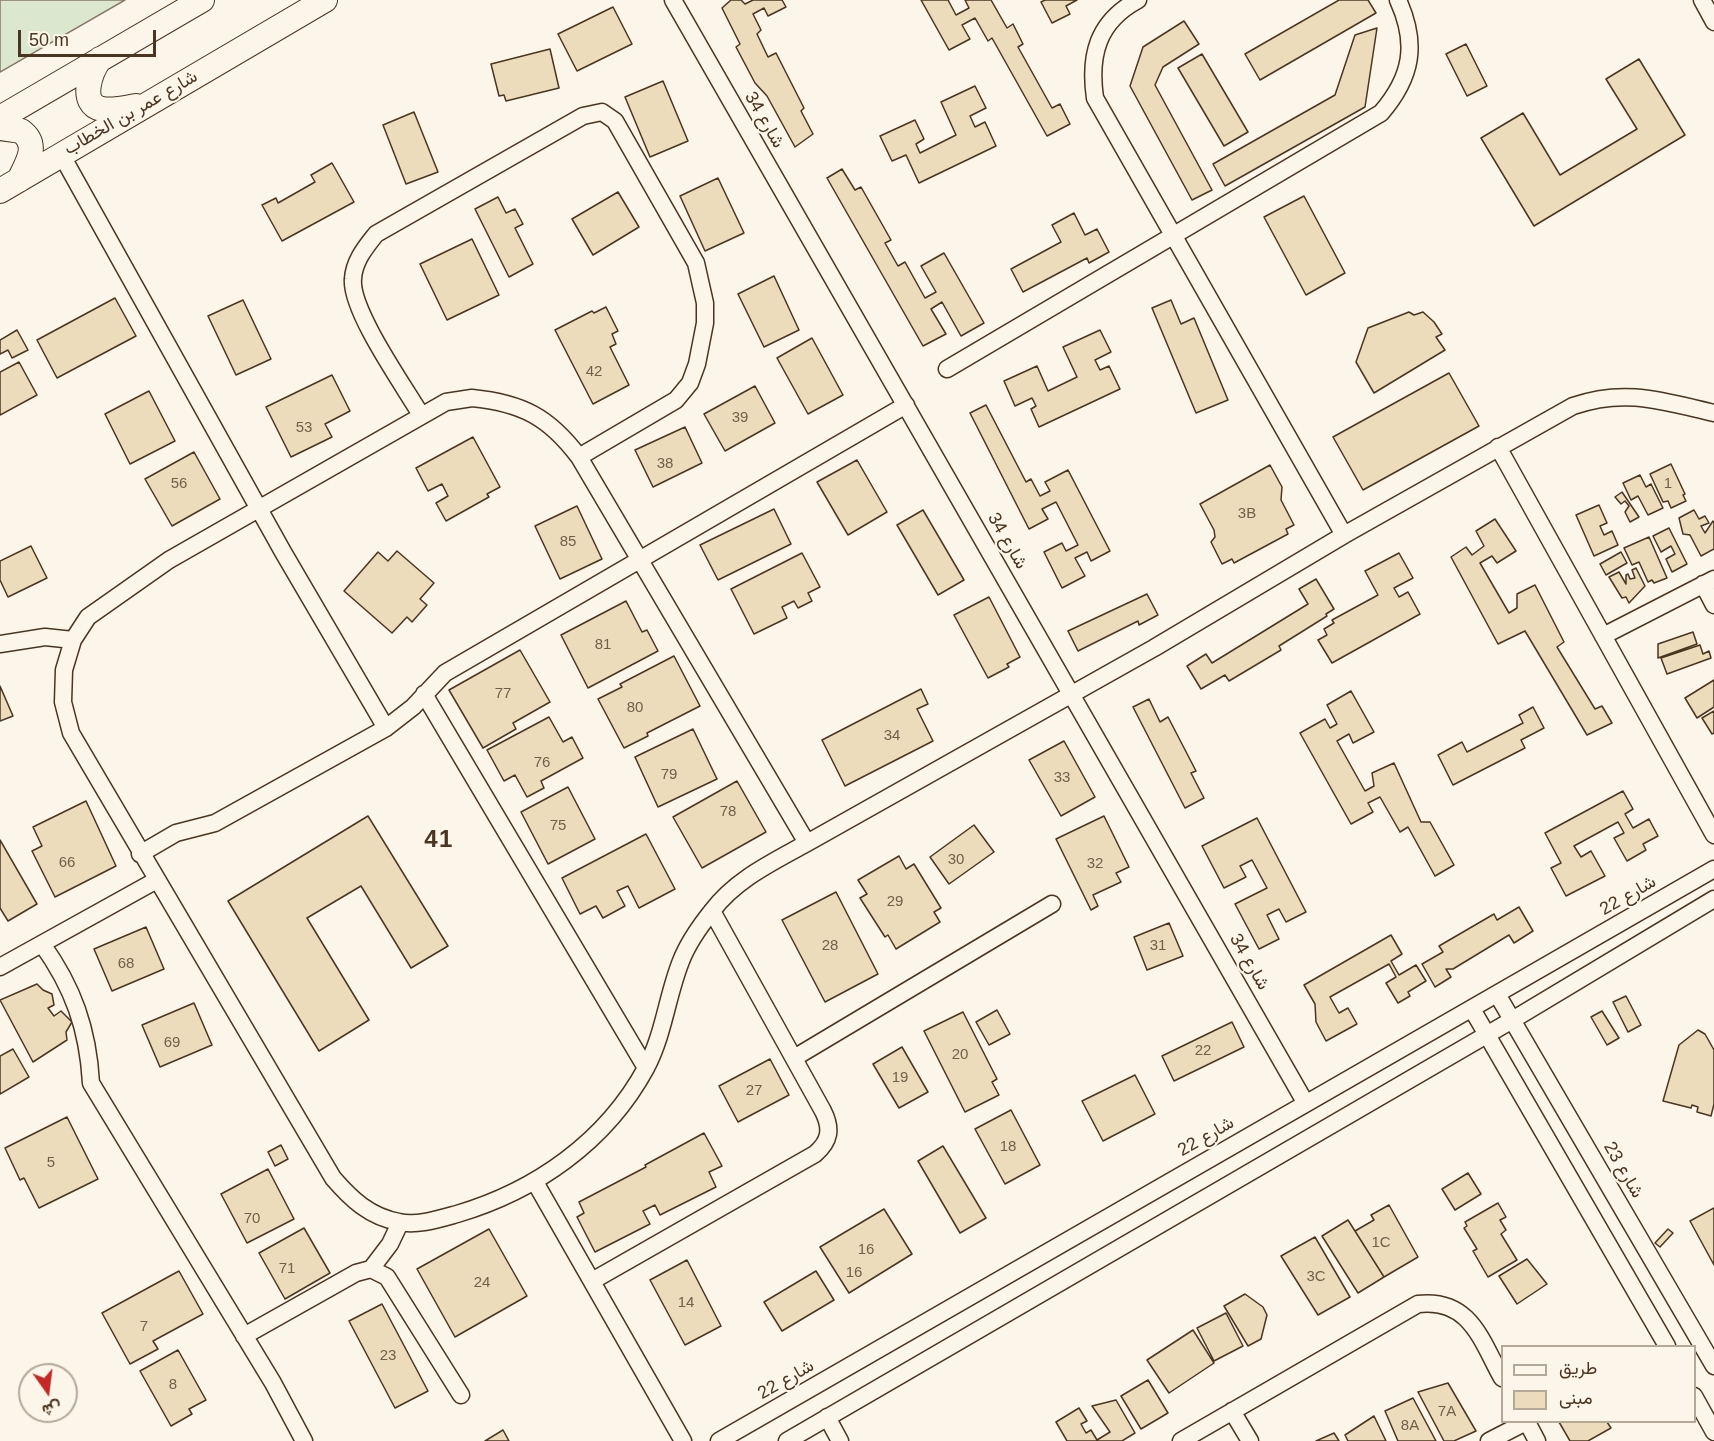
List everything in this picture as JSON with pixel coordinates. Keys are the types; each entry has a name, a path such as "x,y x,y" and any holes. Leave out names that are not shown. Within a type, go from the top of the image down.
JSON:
{"street":[{"path":"0,118 202,0"},
{"name":"شارع عمر بن الخطاب","path":"9,185 324,0"},
{"name":"شارع 34","path":"673,0 1305,1102"},
{"path":"1137,0 1109,22 1096,45 1091,72 1095,98 1344,535"},
{"path":"947,369 1381,113 1397,95 1407,72 1411,48 1408,24 1398,0"},
{"path":"1702,0 1714,22"},
{"path":"100,59 89,79 89,97 95,106 101,109 122,108 148,103"},
{"path":"421,415 358,305 352,280 359,255 376,234 583,116 602,112 615,121 696,264 704,293 705,323 697,364 690,383 676,400 579,457"},
{"path":"0,128 21,131 30,144 32,154 9,185"},
{"path":"62,154 258,509 386,728"},
{"path":"807,843 579,457 564,437 545,421 523,408 500,401 472,398 446,402 169,560 88,617 74,640 64,670 63,702 70,733 155,881 333,1178 351,1199 366,1209 400,1223 435,1221 468,1211 535,1182 576,1152 606,1124 626,1101 646,1068 659,1039 682,960 712,911 729,890 807,843 1072,694 1344,535 1563,411 1595,399 1641,396 1714,413"},
{"path":"140,854 176,833 215,823 386,728 402,717 445,673 638,558 906,405"},
{"path":"1498,447 1714,835"},
{"path":"1603,636 1708,581 1714,605"},
{"path":"0,644 45,637 74,640"},
{"path":"424,694 646,1068"},
{"name":"شارع 22","path":"719,1441 1305,1102 1472,1009 1714,869"},
{"path":"0,967 155,881"},
{"path":"787,1441 1487,1035 1714,899"},
{"path":"794,1058 1052,904"},
{"path":"592,1281 824,1146 829,1136 829,1123 712,911"},
{"path":"42,944 59,968 83,1023 89,1052 91,1083 244,1336 304,1441"},
{"name":"شارع 23","path":"1497,994 1514,1019 1714,1366"},
{"path":"1472,1009 1666,1345"},
{"path":"535,1182 684,1441"},
{"path":"244,1336 356,1273 371,1269 390,1244 400,1223"},
{"path":"371,1269 387,1277 461,1395"},
{"path":"1181,1441 1418,1304 1436,1302 1452,1306 1467,1316 1501,1375"},
{"path":"1696,1398 1714,1432"},
{"path":"1232,1411 1250,1441"},
{"path":"827,1417 840,1441"},
{"path":"1489,1441 1524,1423"},
{"path":"1527,1423 1538,1441"}],"green space":[{"path":"0,0 125,0 0,72"}],"building":[{"path":"731,0 741,0 745,4 753,0 782,0 786,7 768,16 764,8 753,14 761,30 757,34 768,57 776,53 804,108 801,111 813,134 795,147 767,96 755,83 736,47 740,44 722,8"},
{"path":"921,0 948,0 956,15 969,8 965,0 991,0 1007,28 1013,24 1023,44 1018,47 1052,108 1060,104 1070,124 1047,136 992,38 988,41 975,18 962,25 970,39 949,50"},
{"path":"1077,0 1066,6 1070,14 1052,23 1041,2"},
{"path":"1339,0 1368,0 1376,13 1260,80 1245,54"},
{"path":"613,7 632,44 577,71 558,34"},
{"path":"1184,21 1199,44 1163,67 1155,85 1212,190 1192,200 1130,86 1143,47"},
{"path":"1377,28 1365,107 1225,186 1213,164 1335,95 1355,35"},
{"path":"1466,44 1487,86 1467,96 1446,54"},
{"path":"550,49 559,88 506,101 504,95 499,96 491,64"},
{"path":"1202,54 1248,132 1224,146 1178,68"},
{"path":"1639,59 1685,135 1534,226 1481,138 1523,113 1560,175 1637,129 1606,79"},
{"path":"663,81 688,141 650,157 625,97"},
{"path":"975,86 986,108 970,116 975,127 985,122 996,146 919,183 906,155 892,161 880,136 915,120 924,139 916,144 920,153 956,135 941,102"},
{"path":"414,112 438,172 406,184 383,125"},
{"path":"332,163 354,202 282,241 262,205 276,198 278,203 315,182 311,175"},
{"path":"842,169 855,190 861,187 891,240 885,243 898,266 905,262 925,298 936,292 921,266 944,253 984,323 961,336 942,302 931,309 946,334 923,346 827,178"},
{"path":"718,178 744,233 705,251 680,196"},
{"path":"618,192 639,227 593,255 572,219"},
{"path":"1304,196 1345,273 1306,295 1264,217"},
{"path":"498,197 506,213 515,209 523,224 515,228 533,264 509,277 475,209"},
{"path":"1074,213 1085,235 1097,229 1109,252 1089,263 1087,258 1023,292 1011,269 1061,242 1052,225"},
{"path":"472,239 499,295 447,320 420,264"},
{"path":"774,276 799,330 764,347 738,294"},
{"path":"115,298 136,336 57,378 37,340"},
{"path":"243,300 271,359 236,375 208,316"},
{"path":"1171,300 1181,324 1194,318 1228,400 1196,413 1152,308"},
{"path":"606,307 618,331 612,334 616,344 610,347 629,385 593,404 555,330 592,311 594,313"},
{"path":"1409,312 1414,315 1423,312 1434,322 1442,334 1436,337 1445,350 1374,393 1356,362 1368,328"},
{"path":"17,330 28,350 12,358 8,350 0,354 0,340"},
{"path":"1100,330 1111,352 1095,360 1100,370 1109,366 1120,389 1039,427 1031,409 1036,406 1032,398 1015,406 1004,381 1037,366 1048,391 1077,377 1063,347"},
{"path":"812,338 843,395 808,414 777,358"},
{"path":"19,362 37,395 0,415 0,372"},
{"path":"1449,373 1479,426 1363,490 1333,437"},
{"path":"332,375 350,411 325,424 332,437 291,457 266,407"},
{"path":"755,386 775,423 725,451 704,414"},
{"path":"149,391 175,441 130,464 105,414"},
{"path":"986,405 1026,482 1031,479 1040,496 1050,491 1045,482 1068,470 1110,551 1091,561 1087,552 1075,558 1085,576 1062,588 1044,552 1062,543 1066,551 1078,545 1056,502 1042,509 1048,519 1029,529 970,413"},
{"path":"685,427 702,463 653,487 635,450"},
{"path":"473,437 500,487 487,494 489,497 446,521 436,503 448,496 442,484 428,491 416,468"},
{"path":"194,452 220,499 172,526 145,479"},
{"path":"857,460 887,512 848,535 817,482"},
{"path":"1671,464 1686,501 1671,508 1668,501 1663,502 1650,474"},
{"path":"1270,465 1282,487 1281,500 1294,525 1286,529 1288,534 1234,563 1232,559 1222,564 1211,542 1215,537 1214,530 1200,504"},
{"path":"1640,475 1646,487 1651,484 1663,508 1648,515 1638,496 1631,500 1623,483"},
{"path":"1622,492 1639,517 1630,522 1625,512 1629,506 1625,501 1621,504 1615,497"},
{"path":"1599,505 1607,523 1600,526 1604,535 1612,531 1618,545 1594,556 1576,515"},
{"path":"577,506 602,559 560,579 535,526"},
{"path":"774,509 791,544 718,580 700,545"},
{"path":"923,510 964,580 938,595 897,525"},
{"path":"1694,510 1699,519 1705,516 1709,523 1701,526 1705,533 1713,521 1714,523 1714,549 1701,556 1690,535 1683,534 1679,518"},
{"path":"1495,519 1516,551 1497,563 1492,556 1480,563 1509,613 1517,608 1517,594 1535,585 1564,642 1557,647 1595,709 1602,706 1612,723 1587,735 1525,631 1498,644 1451,557 1466,547 1472,555 1484,546 1476,531"},
{"path":"1669,528 1687,564 1672,572 1666,559 1675,554 1671,546 1661,552 1653,536"},
{"path":"1649,537 1667,578 1654,583 1652,580 1648,582 1639,562 1632,565 1624,548"},
{"path":"31,546 47,578 8,597 0,580 0,561"},
{"path":"397,551 434,583 420,599 427,605 412,622 407,617 392,633 344,591 378,552 388,561"},
{"path":"1621,552 1627,563 1606,575 1600,564"},
{"path":"802,553 820,587 808,593 812,601 798,608 794,601 782,607 787,618 754,634 731,589"},
{"path":"1399,553 1413,578 1394,588 1399,597 1408,592 1420,614 1332,663 1318,640 1327,635 1324,629 1334,623 1332,620 1378,595 1365,571"},
{"path":"1636,568 1645,586 1629,603 1626,597 1622,598 1609,577 1619,572 1626,584 1626,575 1628,574 1630,579 1635,578 1632,570"},
{"path":"1316,579 1334,609 1326,614 1327,616 1279,646 1281,650 1229,681 1225,675 1201,689 1187,666 1206,654 1212,663 1308,604 1299,589"},
{"path":"1147,594 1158,615 1139,625 1138,621 1078,651 1068,631"},
{"path":"989,597 1020,657 1007,664 1009,667 988,678 954,615"},
{"path":"626,601 642,632 647,630 658,651 588,688 561,635"},
{"path":"1693,632 1697,644 1658,658 1658,644"},
{"path":"1700,645 1703,654 1709,651 1711,658 1667,674 1661,658"},
{"path":"520,650 550,702 513,723 516,729 483,748 449,690"},
{"path":"674,656 700,706 647,733 648,736 624,748 598,699 622,687 620,684"},
{"path":"1714,680 1714,707 1697,718 1685,698"},
{"path":"0,686 13,716 0,721"},
{"path":"921,689 928,704 917,709 933,741 845,786 822,740"},
{"path":"1351,691 1374,732 1353,743 1349,734 1337,741 1365,791 1374,786 1372,773 1394,763 1421,822 1430,822 1454,865 1435,876 1408,827 1400,832 1380,797 1368,803 1373,812 1351,824 1300,733 1325,719 1330,728 1337,724 1327,705"},
{"path":"1149,699 1160,722 1168,717 1196,771 1191,773 1204,798 1185,808 1133,707"},
{"path":"1533,707 1544,728 1521,740 1525,748 1453,785 1438,755 1462,742 1467,752 1523,723 1519,715"},
{"path":"1714,711 1714,733 1712,734 1702,718"},
{"path":"549,717 563,742 572,737 583,758 541,781 544,788 527,797 515,775 504,781 487,750"},
{"path":"693,729 717,779 658,807 635,757"},
{"path":"1064,741 1095,797 1061,816 1029,760"},
{"path":"737,781 766,832 702,868 673,817"},
{"path":"568,787 595,839 548,864 521,812"},
{"path":"1623,791 1633,809 1625,814 1633,828 1649,819 1658,836 1643,844 1646,850 1627,861 1614,838 1624,833 1618,822 1574,846 1581,857 1591,851 1605,876 1566,896 1551,868 1561,863 1545,833"},
{"path":"86,801 116,866 55,897 32,851 42,846 33,827"},
{"path":"368,816 448,946 411,968 361,886 307,918 369,1020 319,1051 228,901"},
{"path":"1104,816 1129,867 1116,873 1121,882 1093,895 1098,906 1091,910 1056,839"},
{"path":"1257,818 1306,912 1286,922 1279,909 1267,915 1279,939 1259,949 1235,904 1267,888 1252,860 1240,866 1246,877 1224,888 1202,846"},
{"path":"974,825 994,852 949,884 930,857"},
{"path":"646,834 675,889 639,908 628,886 617,891 625,906 603,918 596,906 580,914 562,878"},
{"path":"0,840 37,904 8,921 0,908"},
{"path":"899,856 906,869 914,864 941,908 934,912 940,922 896,949 888,935 885,937 860,898 867,894 858,880"},
{"path":"836,892 878,974 825,1002 782,920"},
{"path":"1519,907 1533,931 1514,943 1509,935 1453,969 1446,969 1451,977 1435,987 1422,964 1443,952 1439,946 1494,914 1497,920"},
{"path":"1169,923 1183,956 1147,970 1134,937"},
{"path":"146,927 164,969 112,991 94,949"},
{"path":"1391,935 1402,954 1391,961 1399,975 1416,965 1426,981 1408,992 1410,996 1398,1003 1386,983 1396,977 1389,964 1330,997 1339,1013 1348,1008 1357,1024 1326,1041 1316,1022 1315,1004 1304,985"},
{"path":"37,984 52,994 54,1005 48,1008 54,1016 61,1011 72,1022 66,1032 67,1040 33,1062 0,1000"},
{"path":"1626,996 1641,1025 1628,1032 1613,1002"},
{"path":"194,1003 212,1045 160,1067 142,1025"},
{"path":"997,1010 1010,1034 989,1045 976,1022"},
{"path":"1602,1011 1619,1038 1607,1045 1591,1017"},
{"path":"963,1012 997,1079 992,1082 999,1095 965,1112 924,1031"},
{"path":"1232,1022 1244,1047 1174,1081 1162,1056"},
{"path":"1698,1030 1705,1034 1714,1050 1714,1104 1711,1116 1697,1112 1698,1107 1692,1105 1691,1108 1663,1101 1679,1045"},
{"path":"902,1047 928,1092 899,1108 873,1064"},
{"path":"13,1049 29,1077 0,1094 0,1056"},
{"path":"770,1059 789,1095 738,1122 719,1086"},
{"path":"1135,1075 1155,1114 1103,1141 1082,1101"},
{"path":"1011,1110 1040,1165 1005,1184 975,1129"},
{"path":"67,1117 98,1179 39,1208 24,1178 20,1180 5,1148"},
{"path":"704,1133 722,1166 709,1172 716,1187 660,1215 655,1205 643,1211 650,1224 595,1252 577,1217 584,1213 579,1202"},
{"path":"281,1145 288,1159 275,1166 268,1152"},
{"path":"943,1146 986,1218 960,1233 918,1161"},
{"path":"268,1169 294,1219 247,1243 221,1194"},
{"path":"1468,1173 1481,1194 1455,1210 1442,1189"},
{"path":"1498,1203 1506,1217 1500,1220 1506,1230 1501,1234 1517,1260 1488,1277 1473,1251 1477,1249 1464,1228 1467,1226 1465,1222"},
{"path":"1389,1205 1418,1257 1384,1277 1355,1231 1374,1220 1371,1215"},
{"path":"1714,1208 1714,1265 1690,1221"},
{"path":"884,1209 912,1254 849,1293 820,1247"},
{"path":"1348,1220 1384,1277 1358,1293 1322,1236"},
{"path":"304,1228 330,1273 285,1299 259,1253"},
{"path":"489,1229 527,1296 455,1337 417,1269"},
{"path":"1668,1229 1673,1233 1660,1247 1655,1243"},
{"path":"1315,1237 1350,1297 1318,1315 1281,1256"},
{"path":"1527,1259 1547,1284 1517,1304 1499,1276"},
{"path":"687,1260 721,1326 685,1345 650,1280"},
{"path":"179,1271 203,1314 153,1341 158,1349 130,1364 102,1313"},
{"path":"816,1271 834,1300 782,1331 764,1302"},
{"path":"1245,1294 1263,1307 1267,1315 1261,1339 1248,1346 1224,1306"},
{"path":"382,1304 428,1391 395,1408 349,1321"},
{"path":"1226,1313 1243,1346 1214,1361 1197,1328"},
{"path":"1193,1330 1214,1363 1169,1393 1147,1360"},
{"path":"178,1350 206,1400 189,1409 192,1414 171,1426 140,1371"},
{"path":"1148,1380 1168,1413 1141,1429 1121,1396"},
{"path":"1448,1383 1476,1431 1454,1441 1444,1441 1418,1392"},
{"path":"1413,1398 1436,1441 1398,1441 1385,1411"},
{"path":"1116,1400 1135,1433 1122,1441 1067,1441 1056,1422 1079,1408 1087,1421 1081,1424 1086,1433 1091,1430 1097,1440 1110,1432 1092,1406"},
{"path":"1374,1416 1386,1441 1348,1441 1345,1435"},
{"path":"1560,1423 1608,1423 1611,1428 1588,1441 1570,1441"},
{"path":"503,1430 509,1441 485,1441"},
{"path":"1334,1433 1339,1441 1316,1441"}],"district":[{"name":"41","path":"439,840"}]}
